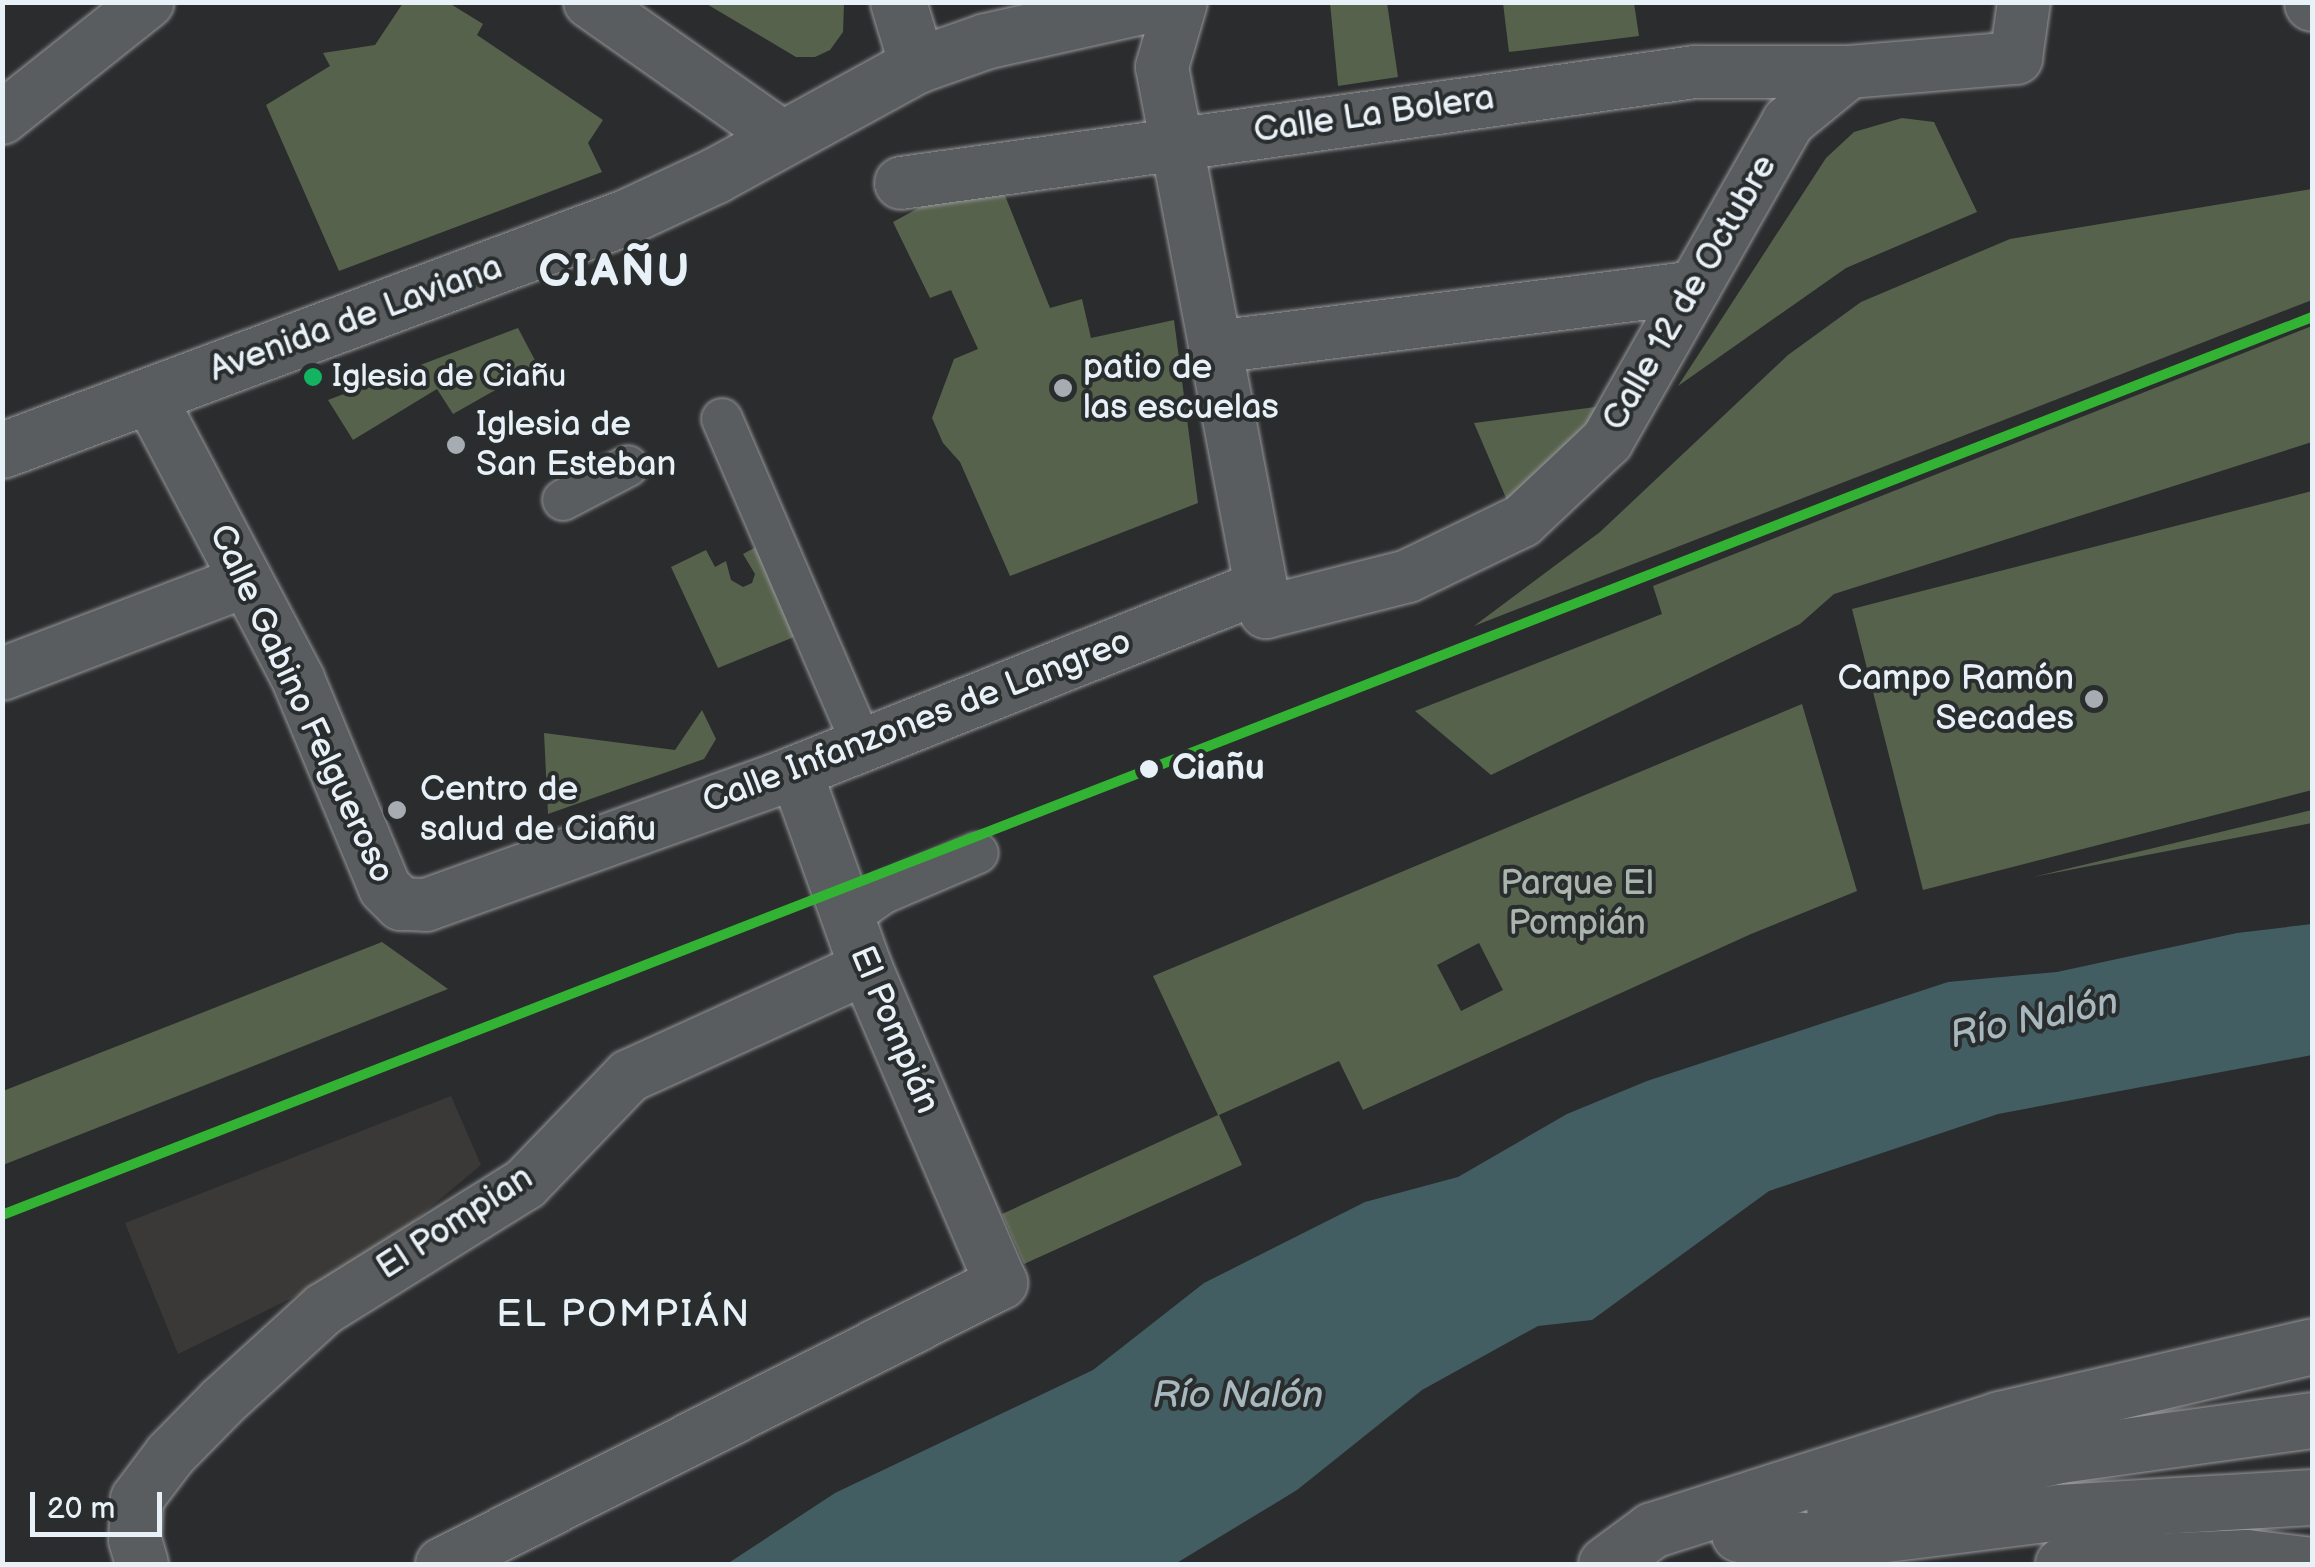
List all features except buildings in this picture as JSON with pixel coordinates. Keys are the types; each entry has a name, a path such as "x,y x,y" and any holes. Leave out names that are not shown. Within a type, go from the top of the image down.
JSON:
{"main road":[{"path":"898,2 917,65"},
{"name":"Avenida de Laviana","path":"2,450 626,217 714,176 917,65 985,41 1159,2"},
{"path":"1606,1564 1652,1530 1999,1418 2312,1346"},
{"path":"1634,1564 1872,1497 2060,1455 2312,1420"},
{"path":"1740,1534 1823,1542 2059,1512 2312,1497"}],"street":[{"path":"2,118 148,2"},
{"path":"590,2 782,137"},
{"path":"1182,2 1162,67 1263,600"},
{"path":"1849,72 2016,58 2024,2"},
{"name":"Calle La Bolera","path":"901,183 1176,141 1694,72 1849,72"},
{"name":"Calle 12 de Octubre","path":"1263,600 1408,576 1522,522 1607,441 1788,122 1849,72"},
{"path":"1215,347 1694,287"},
{"name":"Calle Gabino Felgueroso","path":"149,396 298,679 385,888 401,904"},
{"path":"722,418 863,746"},
{"path":"562,500 628,466"},
{"path":"2,674 246,581"},
{"name":"Calle Infanzones de Langreo","path":"401,904 426,905 1263,600"},
{"name":"El Pompián","path":"442,1564 1001,1283 866,968 796,772"},
{"path":"848,918 884,893 978,853"},
{"name":"El Pompian","path":"142,1564 135,1540 137,1499 170,1455 222,1402 324,1309 525,1184 629,1076 866,968"},
{"path":"2062,1564 2247,1556 2312,1564"}],"shaded area":[{"path":"451,1096 481,1165 365,1262 178,1354 125,1223"}],"green space":[{"path":"403,3 449,3 483,24 477,35 603,120 588,143 602,172 339,271 266,105 330,66 323,53 375,45"},
{"path":"705,3 844,3 843,32 830,50 815,57 796,57"},
{"path":"1330,3 1387,3 1398,77 1338,86"},
{"path":"1503,3 1634,3 1639,36 1509,52"},
{"path":"1902,118 1934,122 1977,212 1846,268 1678,386 1826,158 1854,132"},
{"name":"patio de las escuelas","path":"1002,188 1050,308 1082,299 1091,338 1174,320 1198,503 1010,576 960,462 943,443 932,418 954,359 978,349 951,290 930,298 893,222 924,205"},
{"path":"2312,189 2312,300 1474,626 1600,532 1788,355 1861,302 2010,239"},
{"path":"2312,326 2312,442 1834,594 1800,624 1491,775 1415,711 1662,614 1653,586"},
{"path":"518,328 538,366 453,414 437,389 353,440 328,400"},
{"path":"1603,406 1509,505 1474,423"},
{"name":"Campo Ramón Secades","path":"2312,491 2312,790 1923,890 1852,609"},
{"path":"756,547 799,635 718,668 671,567 706,550 715,567 726,561 731,580 743,587 752,583 755,574 743,554"},
{"name":"Parque El Pompián","path":"1802,704 1857,891 1751,934 1363,1110 1339,1061 1219,1115 1242,1165 1024,1264 1002,1214 1218,1115 1153,976","holes":["1479,943 1503,990 1461,1011 1437,965"]},
{"path":"702,710 716,739 704,759 548,814 544,733 675,750"},
{"path":"2312,810 2312,823 2033,877"},
{"path":"382,942 448,989 3,1165 3,1091"}],"water":[{"name":"Río Nalón","path":"2312,924 2312,1055 1998,1114 1769,1191 1592,1320 1538,1326 1422,1390 1297,1490 1175,1564 727,1564 835,1493 1093,1370 1204,1283 1365,1202 1458,1177 1567,1114 1647,1081 1948,982 2057,972 2237,933"}],"transit line":[{"path":"2,1215 2312,317"}],"place":[{"name":"Iglesia de Ciañu","path":"313,377"},
{"name":"patio de las escuelas","path":"1063,388"},
{"name":"Iglesia de San Esteban","path":"456,445"},
{"name":"Campo Ramón Secades","path":"2094,699"},
{"name":"Ciañu","path":"1149,769"},
{"name":"Centro de salud de Ciañu","path":"397,810"}],"district":[{"name":"CIAÑU","path":"615,273"},
{"name":"EL POMPIÁN","path":"624,1315"}]}
